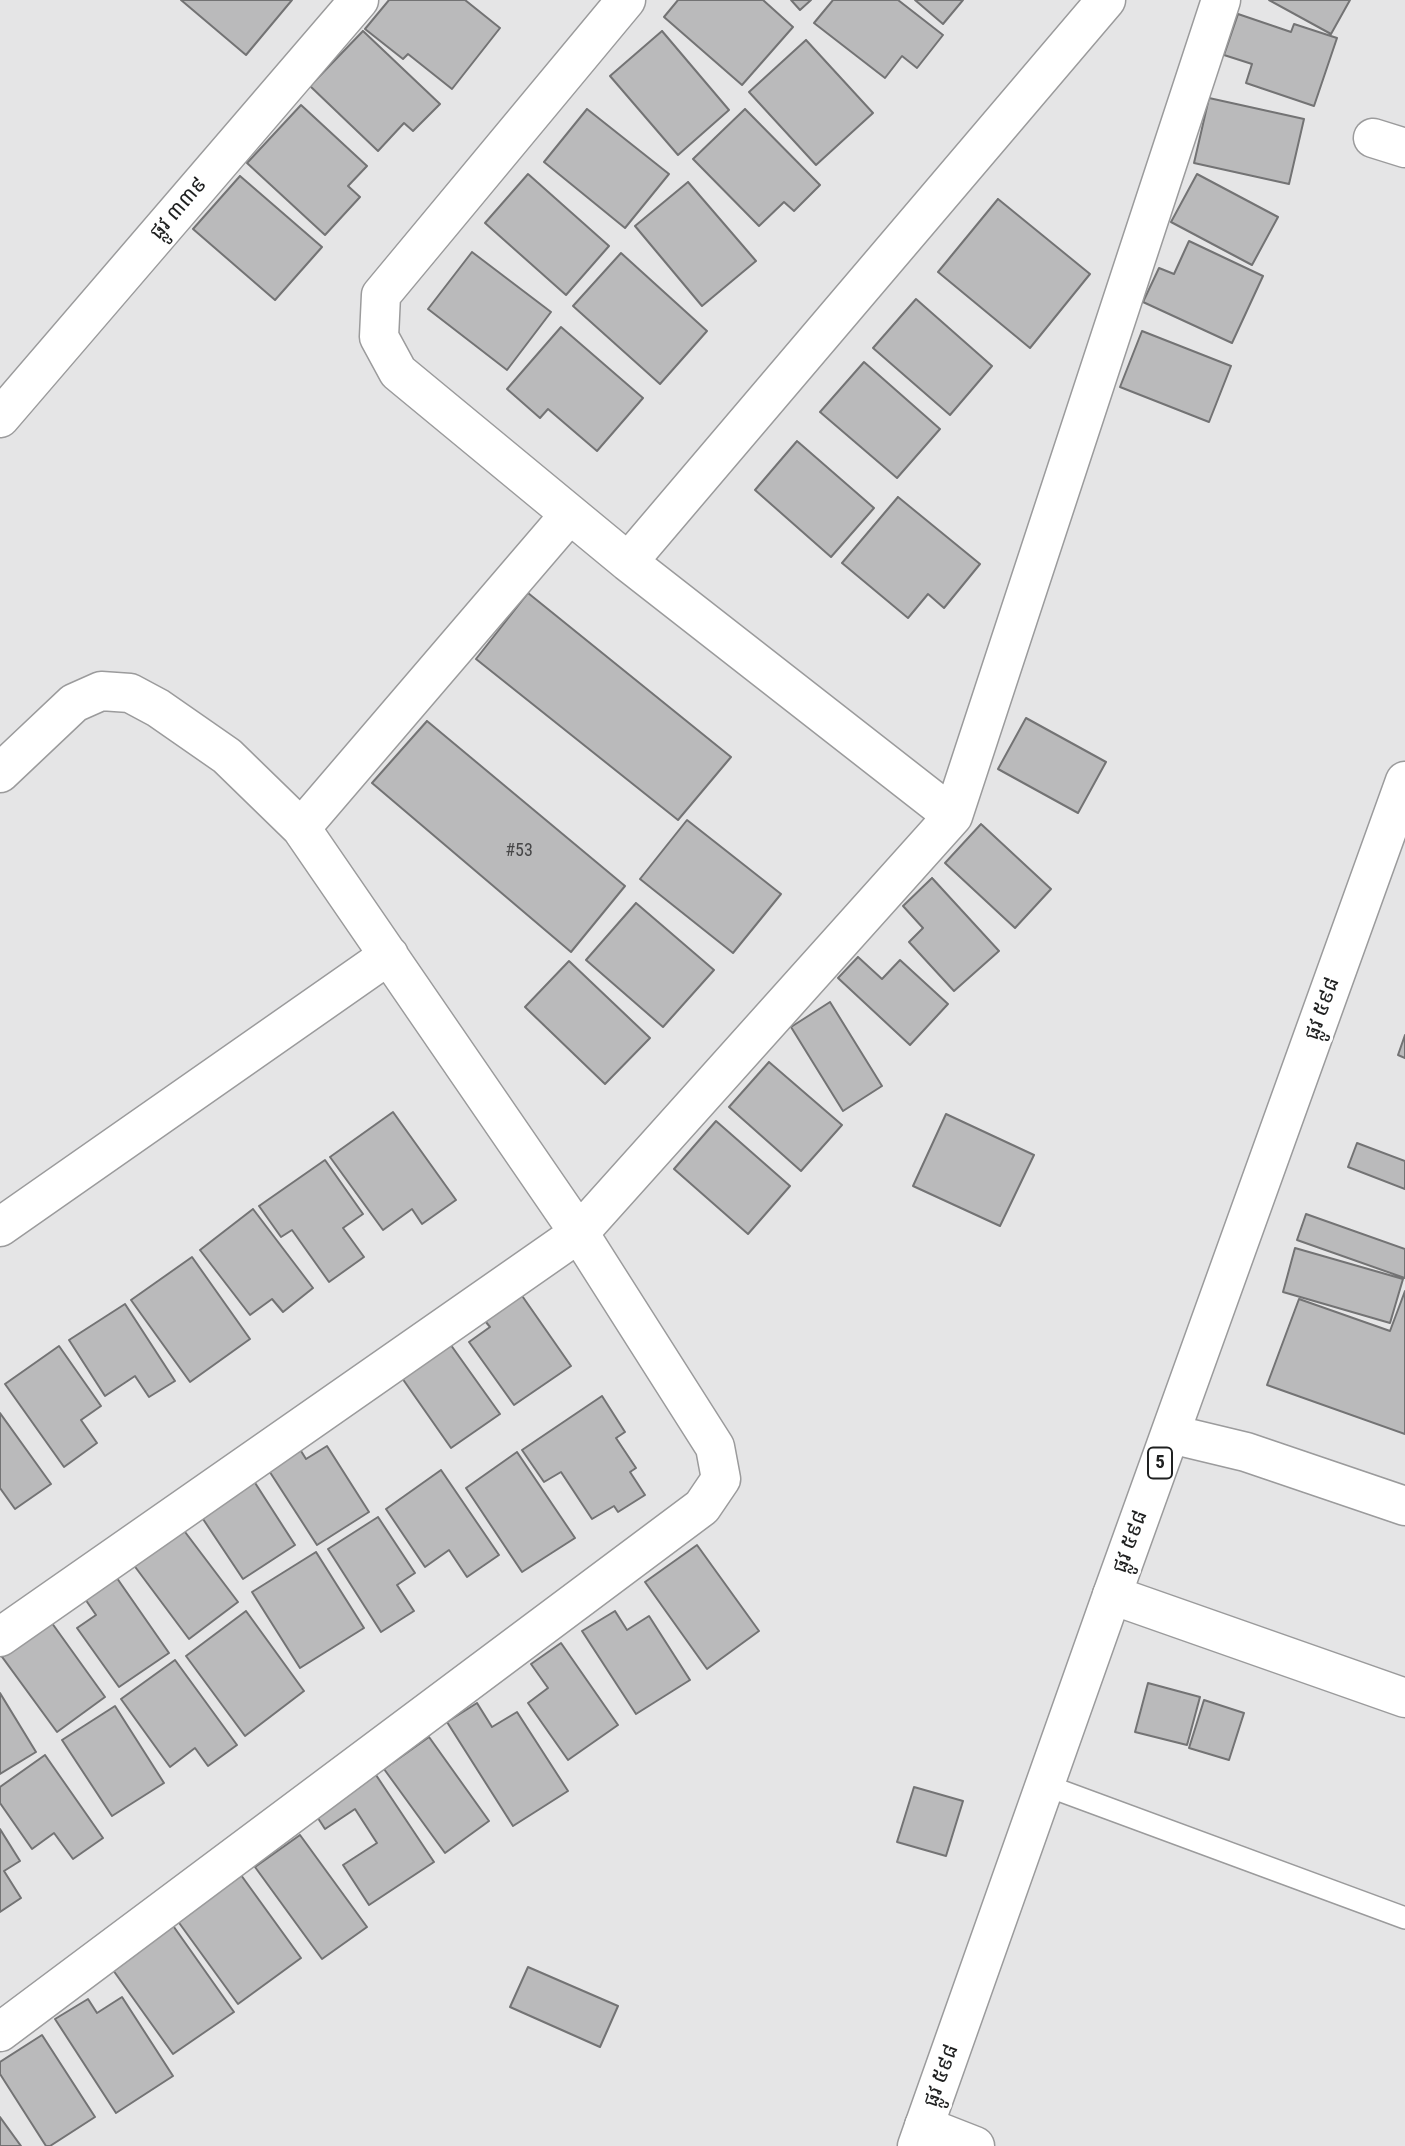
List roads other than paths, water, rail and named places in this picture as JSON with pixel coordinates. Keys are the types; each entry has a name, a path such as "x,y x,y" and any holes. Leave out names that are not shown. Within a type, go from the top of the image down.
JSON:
{"street":[{"name":"ផ្លូវ ៣៣៩","path":"5,396 359,0"},
{"path":"626,0 381,295 379,337 398,372 628,562 953,816"},
{"path":"628,562 1106,0"},
{"path":"0,1637 579,1233 953,816 1221,0"},
{"path":"301,828 570,514"},
{"path":"0,773 74,703 101,691 130,693 158,708 227,756 301,828 579,1233 715,1447 721,1479 702,1507 0,2032"},
{"name":"ផ្លូវ ៥៩៨","path":"920,2136 1405,781"},
{"path":"0,1227 389,955"},
{"path":"1171,1434 1246,1452 1405,1506"},
{"path":"1112,1595 1405,1698"},
{"path":"920,2136 975,2146"}],"lane":[{"path":"1045,1785 1405,1918"}]}
